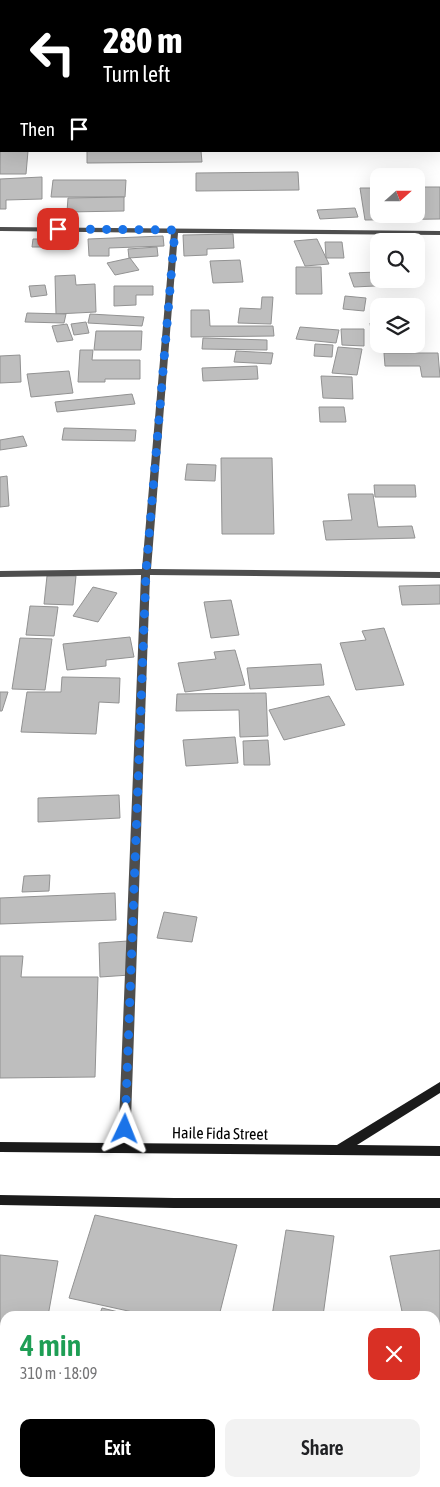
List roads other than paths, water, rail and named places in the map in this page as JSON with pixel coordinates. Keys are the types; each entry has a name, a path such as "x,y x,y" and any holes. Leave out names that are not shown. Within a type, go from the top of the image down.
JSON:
{"street":[{"path":"0,229 440,233"},
{"path":"124,1148 146,572 175,230"},
{"path":"0,574 146,572 440,575"},
{"path":"336,1151 440,1087"},
{"name":"Haile Fida Street","path":"0,1147 440,1151"},
{"path":"0,1200 440,1203"}]}
